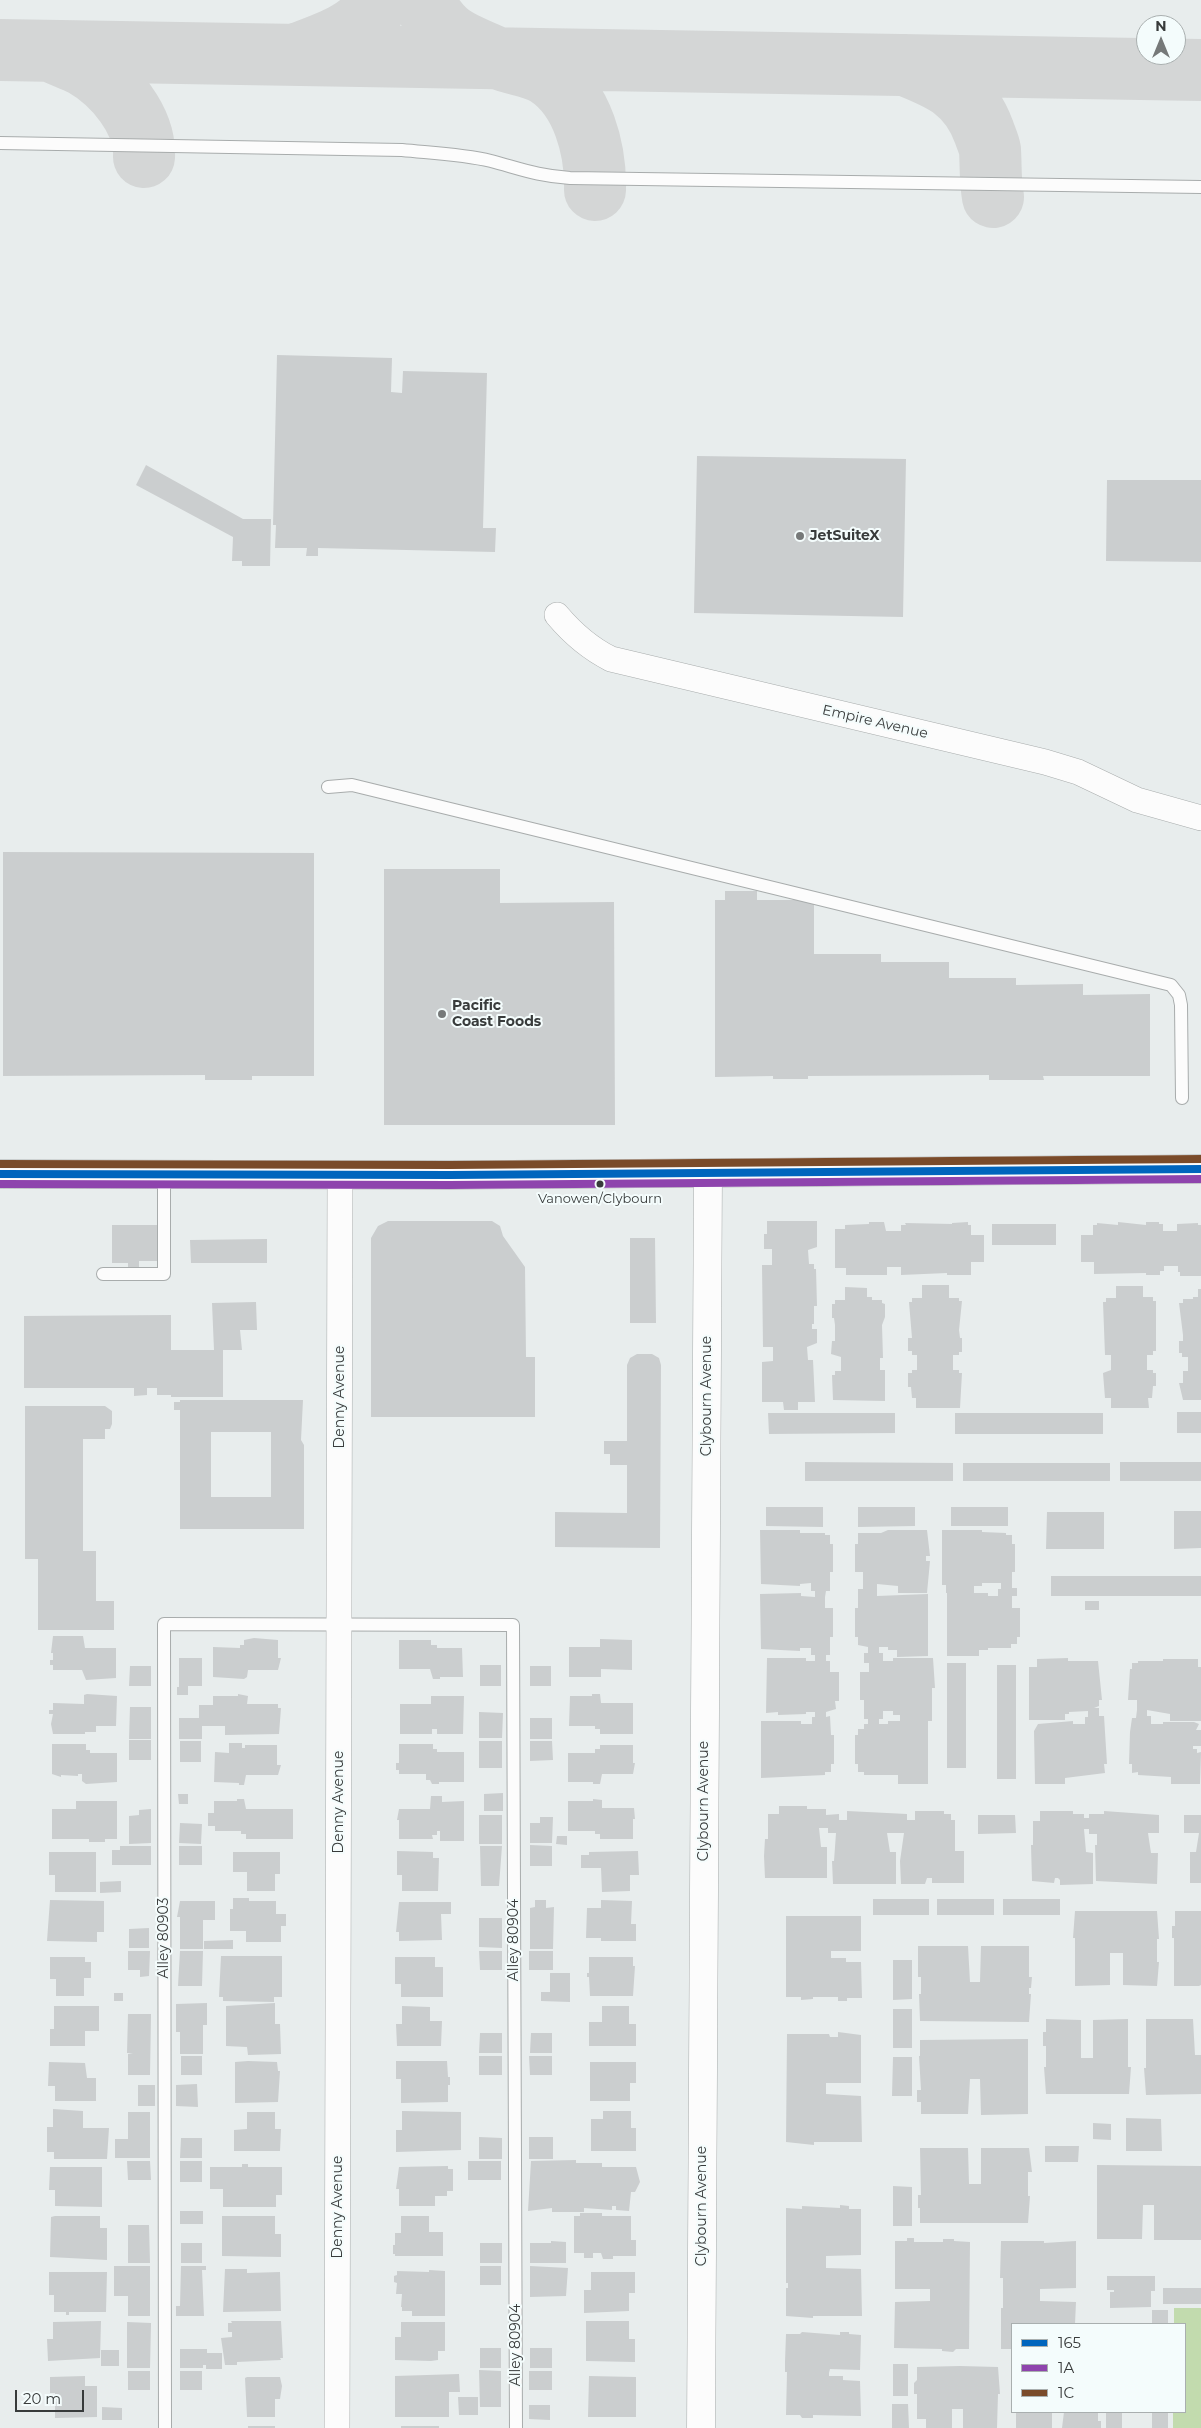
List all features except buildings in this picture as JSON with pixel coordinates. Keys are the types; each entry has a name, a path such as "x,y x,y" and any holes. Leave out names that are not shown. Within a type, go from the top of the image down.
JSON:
{"street":[{"name":"Empire Avenue","path":"557,615 574,634 593,650 611,660 1045,762 1078,772 1137,800 1201,818"},
{"path":"0,1174 340,1175 1201,1169"},
{"name":"Clybourn Avenue","path":"701,2428 708,1173"},
{"name":"Denny Avenue","path":"337,2428 340,1175"}],"lane":[{"path":"0,143 402,150 451,154 491,161 535,175 570,178 1201,187"},
{"path":"328,788 352,785 1171,985 1179,995 1181,1005 1182,1098"},
{"path":"102,1274 164,1274 164,1175"},
{"name":"Alley 80903","path":"165,2428 164,1624 340,1624"},
{"name":"Alley 80904","path":"340,1624 513,1625 516,2428"}],"green space":[{"path":"1174,2308 1201,2308 1201,2428 1173,2428 1173,2413 1186,2413 1186,2323 1174,2323"}],"taxiway":[{"path":"297,54 332,40 355,28 373,11 379,0"},
{"path":"422,0 437,22 452,36 500,59 542,72 559,85 570,97 585,126 590,142 595,175 595,190"},
{"path":"0,50 1201,70"},
{"path":"51,51 83,65 94,72 116,92 126,104 140,129 144,157"},
{"path":"905,65 943,82 971,106 990,148 993,197"}],"transit line":[{"name":"1C","path":"0,1164 450,1165 1201,1159"},
{"name":"165","path":"0,1174 450,1175 1201,1169"},
{"name":"1A","path":"0,1184 450,1185 1201,1179"}],"place":[{"name":"JetSuiteX","path":"800,536"},
{"name":"Pacific Coast Foods","path":"442,1014"},
{"name":"Vanowen/Clybourn","path":"600,1184"}]}
